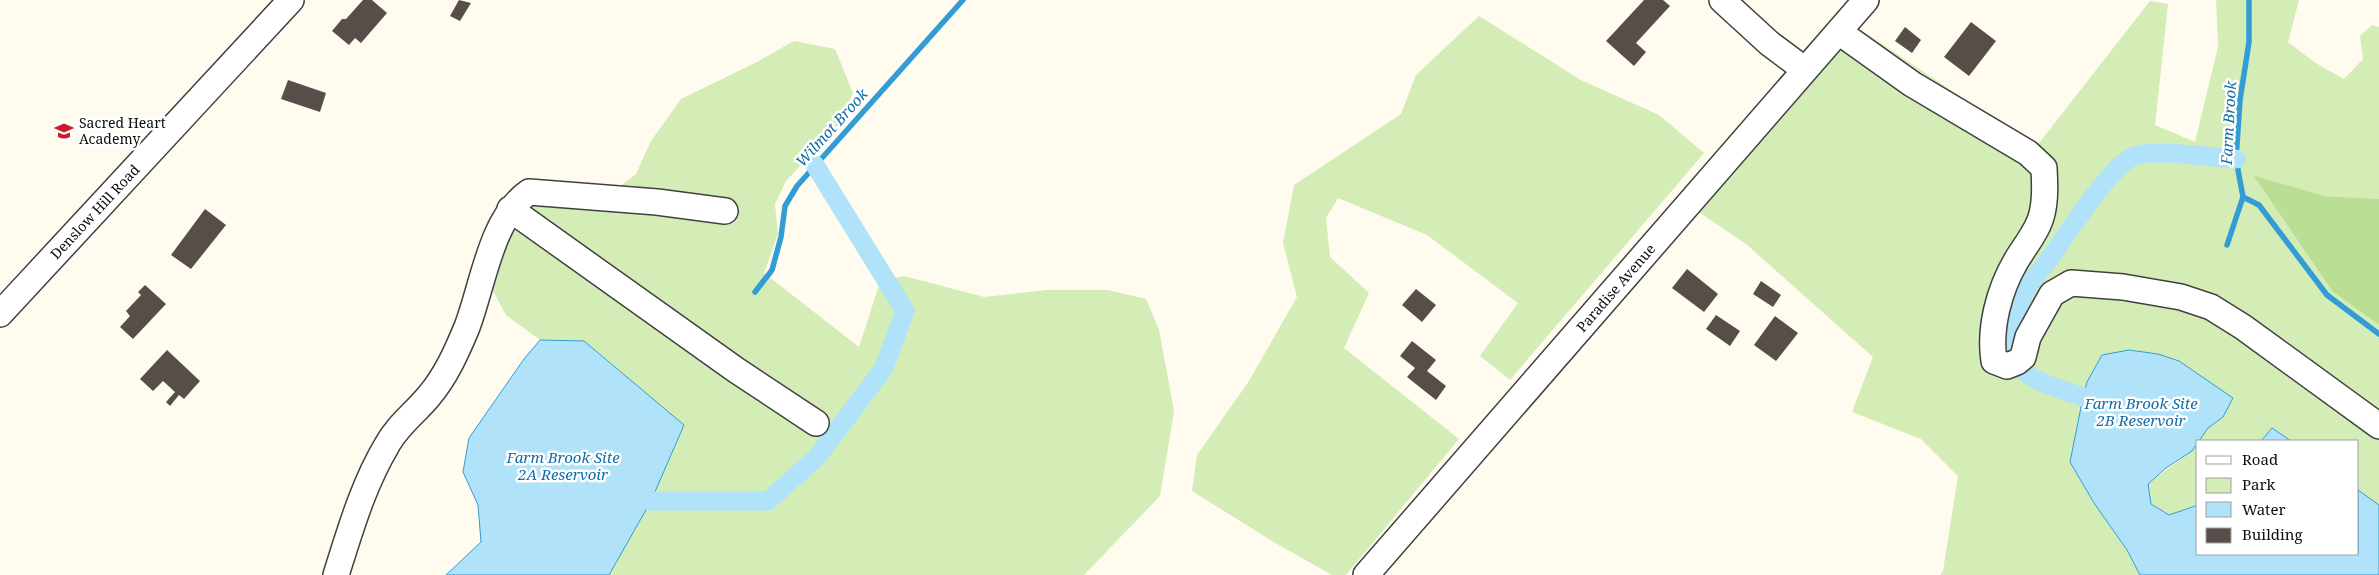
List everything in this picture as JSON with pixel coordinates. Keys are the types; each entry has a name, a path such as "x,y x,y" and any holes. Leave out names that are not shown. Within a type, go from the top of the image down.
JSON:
{"street":[{"name":"Denslow Hill Road","path":"0,314 291,0"},
{"path":"1722,0 1769,43 1805,70"},
{"name":"Paradise Avenue","path":"1366,575 1866,0"},
{"path":"1838,32 1912,84 2028,153 2044,168 2045,192 2039,224 2015,263 2001,291 1992,345 1994,361 2007,366 2017,362 2022,356 2028,337 2042,309 2052,294 2071,284 2123,287 2181,297 2211,307 2243,327 2379,426"},
{"path":"336,575 370,478 387,444 430,396 451,364 467,326 501,227 518,199 529,192 657,202 725,211"},
{"path":"510,210 736,370 816,423"}],"green space":[{"path":"2216,0 2299,0 2288,42 2314,62 2344,79 2363,59 2360,36 2372,25 2379,27 2379,199 2325,196 2255,177 2332,291 2379,325 2379,505 2359,491 2359,440 2290,440 2272,428 2262,440 2200,440 2208,428 2223,417 2102,355 2087,382 2070,462 2094,503 2127,550 2140,575 1940,575 1943,571 1958,476 1921,439 1852,412 1873,357 1746,244 1696,210 1855,26 2036,147 2150,1 2168,4 2155,125 2195,142 2218,47"},
{"path":"1479,16 1581,80 1659,115 1704,153 1510,380 1480,356 1518,303 1427,235 1338,198 1326,218 1330,257 1369,293 1344,348 1459,439 1346,575 1332,575 1272,541 1192,491 1197,455 1249,381 1297,297 1283,243 1294,185 1401,114 1416,75"},
{"path":"794,41 835,49 853,93 837,127 786,181 775,204 778,234 764,273 859,347 880,282 904,276 984,297 1047,290 1108,290 1146,299 1159,330 1174,411 1160,496 1084,575 606,575 651,501 684,425 584,341 540,340 506,315 491,287 478,255 487,221 499,203 515,194 601,201 636,174 651,141 681,99 755,63"},
{"path":"2254,176 2325,196 2379,199 2379,325 2332,291"},
{"path":"2196,446 2196,506 2169,515 2151,504 2148,484"}],"water":[{"name":"Farm Brook Site 2A Reservoir","path":"540,340 584,341 684,425 651,501 609,575 446,575 481,542 478,505 463,472 469,438 524,359"},
{"name":"Farm Brook Site 2B Reservoir","path":"2129,350 2158,354 2179,361 2233,398 2223,417 2208,428 2200,440 2196,440 2196,445 2192,451 2166,468 2148,484 2151,504 2169,515 2196,506 2196,555 2359,555 2359,491 2379,505 2379,575 2140,575 2127,550 2094,503 2070,462 2087,382 2102,355"},
{"path":"2272,428 2290,440 2262,440"}],"building":[{"path":"363,0 372,0 387,13 361,43 355,38 349,45 332,31"},
{"path":"459,0 471,3 460,21 450,16"},
{"path":"1644,0 1663,0 1670,6 1636,43 1646,52 1634,66 1606,41"},
{"path":"1971,22 1996,41 1969,76 1944,57"},
{"path":"1905,27 1921,40 1912,53 1895,41"},
{"path":"288,80 326,93 320,112 281,99"},
{"path":"205,209 226,225 191,269 171,255"},
{"path":"1687,269 1718,294 1704,312 1672,288"},
{"path":"1761,281 1781,295 1773,307 1753,294"},
{"path":"145,285 166,304 133,339 120,327 130,316 126,311 141,295 138,292"},
{"path":"1416,289 1436,305 1422,322 1402,305"},
{"path":"1716,315 1740,331 1730,346 1706,329"},
{"path":"1775,316 1798,333 1776,361 1754,345"},
{"path":"1412,341 1436,360 1427,371 1446,386 1436,400 1407,377 1415,368 1400,356"},
{"path":"167,350 200,381 184,399 179,395 170,406 166,402 175,392 163,381 153,391 140,379"}],"waterway":[{"name":"Wilmot Brook","path":"755,292 772,270 781,237 785,206 797,186 963,0"},
{"name":"Farm Brook","path":"2227,245 2243,197 2236,159 2240,100 2249,42 2249,0"},
{"path":"2083,397 2037,380 2022,369 2017,362 2012,345 2012,336 2018,308 2028,287 2102,186 2124,162 2134,156 2155,153 2236,159"},
{"path":"629,491 651,501 768,501 817,457 884,368 905,311 815,165"},
{"path":"2243,197 2259,205 2327,295 2379,334"}],"place":[{"name":"Sacred Heart Academy","path":"64,131"}]}
